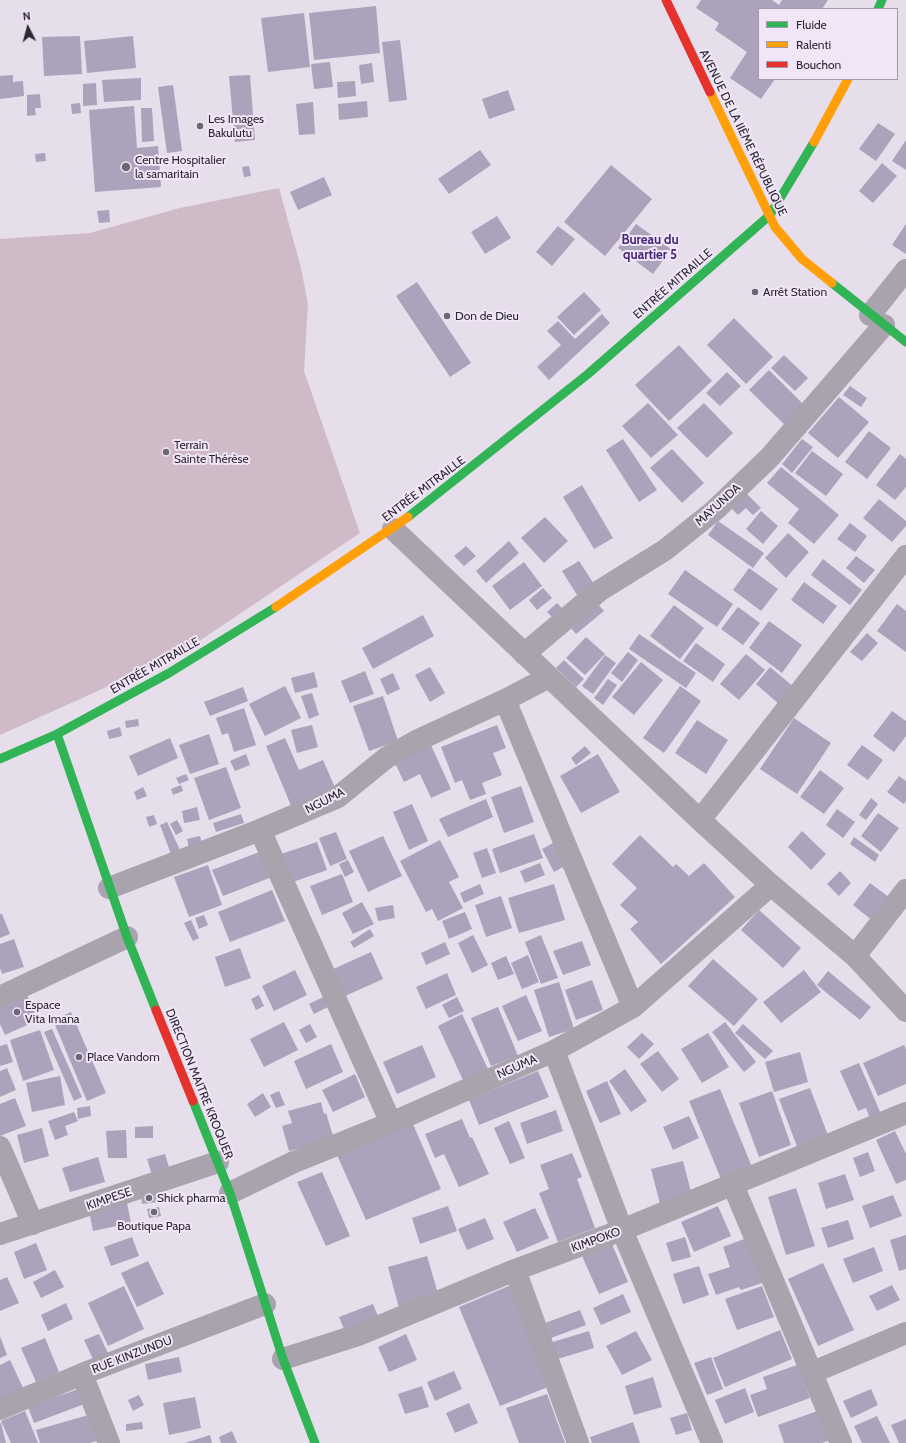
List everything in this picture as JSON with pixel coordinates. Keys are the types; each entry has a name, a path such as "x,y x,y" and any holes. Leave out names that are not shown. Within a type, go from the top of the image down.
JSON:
{"street":[{"name":"AVENUE DE LA IIÈME RÉPUBLIQUE","path":"666,0 775,227 802,259 906,342"},
{"name":"ENTRÉE MITRAILLE","path":"57,734 170,673 285,601 393,529 588,374 770,215 813,144 847,80"},
{"name":"MAYUNDA","path":"524,654 599,591 665,550 715,510 770,457 877,320 906,270"},
{"path":"393,529 700,820 771,885 855,956 906,1011"},
{"path":"700,820 902,569"},
{"name":"NGUMA","path":"108,888 260,830 338,797 386,758 416,741 505,700 549,677"},
{"path":"505,700 633,1007"},
{"path":"0,759 57,734"},
{"name":"DIRECTION MAITRE KROQUER","path":"57,734 108,888 230,1192 283,1359 315,1443"},
{"path":"260,830 391,1123"},
{"name":"NGUMA","path":"230,1192 294,1162 391,1123 554,1051 633,1007 771,885"},
{"path":"855,956 906,890"},
{"path":"0,997 127,937"},
{"path":"554,1051 622,1230 712,1443"},
{"name":"KIMPOKO","path":"283,1359 358,1335 515,1270 622,1230 906,1114"},
{"path":"0,1147 33,1224"},
{"name":"KIMPESE","path":"0,1234 218,1162"},
{"path":"733,1184 841,1443"},
{"path":"515,1270 578,1443"},
{"name":"RUE KINZUNDU","path":"0,1409 82,1374 265,1304"},
{"path":"811,1373 906,1333"},
{"path":"82,1374 109,1443"}],"shaded area":[{"name":"Terrain Sainte Thérèse","path":"279,188 301,268 308,304 304,371 360,533 180,654 0,735 0,239 90,233 180,208"}],"building":[{"path":"701,0 772,0 779,5 782,0 828,0 823,8 758,8 758,80 774,80 761,99 730,78 747,52 715,30 719,23 696,8"},
{"path":"376,6 380,53 314,60 309,13"},
{"path":"304,13 310,67 268,72 261,18"},
{"path":"80,36 82,74 44,76 42,37"},
{"path":"133,36 136,68 87,73 84,41"},
{"path":"400,40 407,100 389,102 382,42"},
{"path":"330,62 333,87 314,89 311,64"},
{"path":"372,63 374,82 361,84 359,65"},
{"path":"13,75 13,82 23,81 24,96 0,99 0,76"},
{"path":"250,75 255,140 235,142 229,76"},
{"path":"141,78 141,100 104,102 102,80"},
{"path":"355,81 356,96 338,98 337,82"},
{"path":"96,83 97,105 83,106 83,84"},
{"path":"173,85 182,151 167,153 158,87"},
{"path":"508,90 515,110 489,119 482,99"},
{"path":"40,94 41,108 35,108 36,115 27,116 27,95"},
{"path":"367,101 368,117 339,120 338,104"},
{"path":"313,102 315,134 299,135 296,104"},
{"path":"80,103 81,113 72,114 71,104"},
{"name":"Centre Hospitalier la samaritain","path":"134,106 137,148 158,146 161,187 95,192 89,110"},
{"path":"141,108 152,108 154,141 142,142"},
{"path":"878,123 895,134 876,161 859,149"},
{"path":"906,140 906,170 892,161"},
{"path":"480,150 491,165 449,194 438,179"},
{"path":"45,153 46,161 36,162 35,154"},
{"path":"882,163 897,176 873,203 859,191"},
{"path":"611,165 652,199 605,256 564,222"},
{"path":"249,166 251,176 244,177 242,167"},
{"path":"324,177 332,195 298,210 290,192"},
{"path":"109,210 110,222 99,223 97,211"},
{"path":"497,216 511,238 485,254 471,232"},
{"path":"636,224 671,249 653,274 618,248"},
{"path":"906,224 906,254 892,245"},
{"path":"558,226 575,239 552,266 536,252"},
{"path":"417,282 471,363 450,377 396,296"},
{"path":"584,292 601,310 574,335 557,317"},
{"path":"602,314 610,323 549,380 537,367 561,345 547,331 558,321 575,339"},
{"path":"734,318 773,357 746,384 707,345"},
{"path":"679,345 712,381 669,421 635,385"},
{"path":"784,355 808,378 795,391 771,368"},
{"path":"769,370 804,405 785,425 749,390"},
{"path":"727,372 741,386 720,406 706,393"},
{"path":"850,386 867,398 861,407 843,395"},
{"path":"839,397 869,422 838,458 808,433"},
{"path":"648,403 678,435 651,458 622,426"},
{"path":"704,403 733,433 707,458 677,428"},
{"path":"869,431 891,448 867,479 845,462"},
{"path":"623,439 657,490 639,502 606,450"},
{"path":"802,439 813,447 792,473 782,464"},
{"path":"672,449 704,483 682,503 650,468"},
{"path":"812,451 843,474 826,496 795,473"},
{"path":"900,454 906,459 906,487 895,500 876,485"},
{"path":"781,467 839,515 814,544 788,523 799,509 767,483"},
{"path":"582,485 613,538 594,549 563,497"},
{"path":"746,493 761,508 753,515 746,508 738,515 731,508"},
{"path":"879,499 906,521 906,526 892,542 863,518"},
{"path":"761,511 778,526 763,544 746,529"},
{"path":"545,517 568,541 544,563 521,538"},
{"path":"718,521 764,553 753,568 708,535"},
{"path":"850,523 867,536 855,552 837,539"},
{"path":"788,533 809,552 786,578 765,558"},
{"path":"509,541 519,553 486,583 476,571"},
{"path":"466,546 476,556 464,566 454,556"},
{"path":"856,556 875,570 864,583 846,568"},
{"path":"823,559 862,590 850,605 811,575"},
{"path":"579,561 594,584 577,595 562,571"},
{"path":"524,562 542,586 510,610 492,586"},
{"path":"749,568 778,589 761,611 733,590"},
{"path":"685,570 733,604 717,627 668,594"},
{"path":"804,582 837,606 823,624 791,600"},
{"path":"543,588 552,598 537,610 529,600"},
{"path":"557,603 562,608 553,618 547,612"},
{"path":"597,603 604,611 576,634 569,626"},
{"path":"897,604 906,611 906,652 877,631"},
{"path":"674,605 704,628 680,659 650,636"},
{"path":"738,607 760,623 743,645 721,629"},
{"path":"423,615 434,636 373,669 362,648"},
{"path":"769,621 802,645 782,673 749,648"},
{"path":"867,633 878,643 862,661 850,652"},
{"path":"639,634 696,673 686,688 629,649"},
{"path":"586,637 605,654 585,675 566,658"},
{"path":"696,643 725,664 713,682 683,661"},
{"path":"628,652 638,660 622,682 611,673"},
{"path":"746,654 765,670 739,700 720,684"},
{"path":"605,655 616,663 593,694 582,686"},
{"path":"564,660 584,679 576,687 556,668"},
{"path":"641,662 663,680 634,715 612,697"},
{"path":"430,667 445,693 430,702 415,675"},
{"path":"770,667 795,688 780,705 756,684"},
{"path":"365,671 374,694 350,703 341,681"},
{"path":"314,672 318,687 295,693 291,678"},
{"path":"393,673 400,689 387,695 380,679"},
{"path":"608,679 617,685 603,705 594,698"},
{"path":"285,686 301,718 265,736 249,704"},
{"path":"680,686 701,701 664,753 643,738"},
{"path":"243,687 248,701 210,716 204,702"},
{"path":"312,693 319,715 309,719 301,696"},
{"path":"383,696 398,741 369,751 353,706"},
{"path":"244,708 256,745 234,752 228,733 222,735 216,718"},
{"path":"892,711 906,721 906,736 894,752 873,736"},
{"path":"794,718 831,743 797,794 760,769"},
{"path":"138,719 139,726 126,728 125,721"},
{"path":"697,720 728,740 706,774 675,753"},
{"path":"312,725 318,747 297,753 291,730"},
{"path":"497,725 506,748 493,753 502,775 482,783 486,794 470,800 462,780 455,783 441,747"},
{"path":"120,727 122,736 109,739 107,731"},
{"path":"209,734 219,764 190,774 179,745"},
{"path":"170,738 178,758 138,776 129,756"},
{"path":"285,738 299,770 323,760 336,790 292,808 266,746"},
{"path":"430,743 451,789 431,798 420,774 404,782 393,759"},
{"path":"862,745 883,760 868,780 847,765"},
{"path":"585,746 591,753 576,765 571,758"},
{"path":"246,754 250,765 235,771 230,761"},
{"path":"598,754 620,792 581,813 560,776"},
{"path":"226,767 241,808 209,820 194,778"},
{"path":"820,770 844,788 824,814 800,797"},
{"path":"186,774 189,780 179,784 176,778"},
{"path":"899,776 906,781 906,801 904,804 887,792"},
{"path":"181,785 183,791 173,795 171,789"},
{"path":"521,786 534,822 504,833 491,797"},
{"path":"143,787 147,796 137,800 134,792"},
{"path":"871,798 878,804 866,820 859,815"},
{"path":"486,799 493,817 448,837 439,819"},
{"path":"412,804 428,841 409,850 393,812"},
{"path":"197,807 200,820 184,823 182,811"},
{"path":"837,809 855,822 843,838 826,825"},
{"path":"878,813 899,828 881,852 861,836"},
{"path":"241,814 244,823 216,832 213,823"},
{"path":"154,815 157,824 149,827 146,817"},
{"path":"177,820 183,831 176,835 170,824"},
{"path":"167,822 180,850 171,854 160,825"},
{"path":"802,831 826,854 811,870 788,847"},
{"path":"336,832 347,859 330,866 319,838"},
{"path":"534,834 543,858 500,873 492,849"},
{"path":"640,835 673,867 676,864 689,876 704,863 735,897 661,964 630,929 638,922 620,905 637,888 612,864"},
{"path":"200,836 202,844 189,848 187,839"},
{"path":"383,836 402,876 368,892 349,851"},
{"path":"854,837 879,855 875,862 850,844"},
{"path":"440,840 459,877 449,882 463,908 438,921 432,909 426,912 400,861"},
{"path":"317,842 327,870 290,883 281,854"},
{"path":"555,842 567,865 554,872 542,849"},
{"path":"487,848 496,873 482,878 473,853"},
{"path":"262,851 272,877 223,896 212,870"},
{"path":"348,860 354,872 345,877 339,864"},
{"path":"540,863 545,875 525,883 520,871"},
{"path":"208,865 222,905 189,917 174,877"},
{"path":"840,871 851,883 839,896 827,884"},
{"path":"342,874 353,902 322,915 310,886"},
{"path":"870,883 890,898 873,921 853,905"},
{"path":"480,884 484,894 464,903 460,893"},
{"path":"554,884 565,920 519,933 508,898"},
{"path":"272,890 285,921 230,942 218,912"},
{"path":"501,896 512,928 486,937 475,905"},
{"path":"362,902 374,924 353,934 342,913"},
{"path":"393,905 395,918 378,921 375,908"},
{"path":"759,910 801,948 783,968 741,930"},
{"path":"465,912 472,929 449,939 442,921"},
{"path":"0,914 2,914 10,934 0,938"},
{"path":"204,915 208,925 199,929 195,918"},
{"path":"191,920 199,938 193,941 184,923"},
{"path":"370,929 374,936 354,948 350,942"},
{"path":"473,935 488,965 472,973 458,943"},
{"path":"541,935 558,978 541,984 525,942"},
{"path":"14,939 24,967 2,974 0,968 0,944"},
{"path":"582,941 591,965 563,975 553,951"},
{"path":"445,942 450,954 426,965 421,953"},
{"path":"240,948 251,978 225,987 215,957"},
{"path":"371,952 383,979 343,997 331,970"},
{"path":"528,955 539,982 522,989 511,963"},
{"path":"506,956 514,974 498,980 491,963"},
{"path":"713,959 758,999 734,1026 688,986"},
{"path":"295,970 307,995 274,1011 262,986"},
{"path":"804,970 821,992 781,1023 763,1002"},
{"path":"828,971 871,1007 860,1020 817,985"},
{"path":"447,973 456,995 426,1009 416,987"},
{"path":"592,980 603,1010 576,1020 565,990"},
{"path":"559,982 574,1029 549,1037 534,990"},
{"name":"Espace Vita Imana","path":"26,993 38,1020 5,1035 0,1024 0,1004"},
{"path":"259,995 264,1006 256,1010 251,999"},
{"path":"526,995 542,1031 518,1041 502,1006"},
{"path":"323,997 328,1007 314,1014 309,1004"},
{"path":"457,997 464,1011 449,1018 442,1005"},
{"path":"498,1007 518,1056 491,1066 471,1018"},
{"name":"Place Vandom","path":"71,1012 106,1093 87,1101 53,1020"},
{"path":"462,1014 488,1069 463,1080 438,1026"},
{"path":"284,1022 298,1050 264,1067 250,1039"},
{"path":"725,1022 756,1062 744,1072 712,1032"},
{"path":"310,1024 317,1037 306,1043 299,1030"},
{"path":"743,1024 773,1051 765,1059 735,1033"},
{"path":"52,1029 82,1097 74,1101 44,1032"},
{"path":"40,1030 54,1070 23,1081 10,1040"},
{"path":"642,1033 654,1044 639,1059 627,1047"},
{"path":"708,1033 729,1067 702,1083 681,1049"},
{"path":"7,1044 13,1062 0,1066 0,1046"},
{"path":"331,1044 343,1072 306,1089 294,1061"},
{"path":"422,1045 436,1077 397,1094 383,1062"},
{"path":"904,1045 906,1049 906,1084 878,1096 863,1063"},
{"path":"658,1051 679,1079 662,1092 640,1064"},
{"path":"800,1052 808,1082 774,1092 765,1062"},
{"path":"859,1063 881,1114 870,1119 866,1108 858,1111 840,1071"},
{"path":"7,1068 16,1090 0,1097 0,1071"},
{"path":"625,1069 647,1101 631,1112 609,1081"},
{"path":"538,1071 549,1097 479,1125 469,1100"},
{"path":"355,1074 365,1097 333,1112 322,1090"},
{"path":"60,1076 65,1105 32,1112 26,1083"},
{"path":"607,1081 621,1114 600,1123 586,1091"},
{"path":"810,1088 829,1138 798,1149 779,1099"},
{"path":"720,1089 752,1167 721,1179 689,1101"},
{"path":"279,1091 285,1105 276,1108 270,1095"},
{"path":"772,1091 791,1145 759,1157 739,1103"},
{"path":"263,1093 271,1107 255,1117 247,1104"},
{"path":"15,1098 26,1126 0,1136 0,1104"},
{"path":"321,1102 334,1139 289,1151 282,1126 292,1123 288,1111"},
{"path":"90,1106 91,1116 78,1119 77,1108"},
{"path":"556,1110 563,1131 527,1144 520,1123"},
{"path":"74,1112 78,1121 65,1126 68,1135 55,1140 48,1121"},
{"path":"689,1116 699,1138 673,1150 663,1127"},
{"path":"462,1119 489,1174 459,1187 444,1154 435,1158 425,1134"},
{"path":"509,1121 525,1158 510,1164 494,1128"},
{"path":"413,1124 441,1189 366,1220 337,1155"},
{"path":"153,1126 153,1138 135,1138 135,1127"},
{"path":"42,1128 49,1156 24,1163 17,1135"},
{"path":"126,1130 127,1158 108,1158 106,1131"},
{"path":"895,1131 906,1154 906,1180 896,1184 876,1140"},
{"path":"868,1152 875,1171 860,1177 853,1158"},
{"path":"572,1153 582,1177 577,1179 595,1228 558,1242 539,1193 549,1189 540,1165"},
{"path":"165,1154 170,1170 152,1175 147,1159"},
{"path":"98,1157 105,1182 70,1192 62,1168"},
{"path":"683,1161 692,1196 660,1204 651,1169"},
{"path":"322,1172 350,1236 326,1246 297,1182"},
{"path":"845,1174 854,1200 826,1209 818,1183"},
{"path":"796,1188 815,1246 786,1255 768,1197"},
{"name":"Shick pharma","path":"157,1191 158,1202 142,1204 141,1194"},
{"path":"893,1195 902,1216 870,1228 862,1206"},
{"path":"127,1203 131,1223 93,1231 89,1211"},
{"path":"448,1206 457,1231 420,1244 412,1218"},
{"path":"718,1206 731,1236 694,1252 681,1222"},
{"name":"Boutique Papa","path":"159,1207 161,1216 149,1218 147,1209"},
{"path":"535,1208 549,1238 517,1252 503,1222"},
{"path":"485,1218 494,1239 467,1250 458,1229"},
{"path":"848,1220 854,1239 828,1248 821,1228"},
{"path":"906,1235 906,1269 899,1271 890,1240"},
{"path":"752,1236 768,1281 741,1290 739,1287 716,1295 708,1274 730,1267 723,1247"},
{"path":"132,1237 139,1256 111,1266 104,1247"},
{"path":"685,1237 691,1257 672,1262 666,1243"},
{"path":"36,1243 47,1270 24,1279 14,1252"},
{"path":"612,1244 628,1282 599,1294 582,1256"},
{"path":"874,1247 883,1271 853,1283 843,1259"},
{"path":"427,1256 439,1297 399,1308 388,1267"},
{"path":"148,1261 164,1294 137,1307 121,1273"},
{"path":"823,1263 854,1330 818,1346 788,1279"},
{"path":"699,1266 709,1295 683,1304 673,1274"},
{"path":"55,1270 64,1287 41,1298 33,1282"},
{"path":"7,1277 19,1303 0,1311 0,1280"},
{"path":"511,1285 553,1385 500,1406 459,1307"},
{"path":"892,1285 900,1300 877,1311 869,1296"},
{"path":"124,1286 144,1329 108,1346 88,1303"},
{"path":"762,1286 774,1317 737,1330 725,1299"},
{"path":"623,1294 631,1312 601,1325 593,1308"},
{"path":"66,1303 73,1319 48,1331 41,1315"},
{"path":"373,1304 380,1321 346,1334 339,1317"},
{"path":"580,1310 586,1325 543,1341 537,1326"},
{"path":"780,1330 792,1359 725,1387 713,1358"},
{"path":"589,1331 594,1348 551,1361 546,1344"},
{"path":"636,1331 652,1360 622,1375 606,1346"},
{"path":"99,1334 108,1353 93,1359 84,1340"},
{"path":"406,1334 417,1360 389,1372 378,1347"},
{"path":"0,1336 7,1355 0,1358"},
{"path":"45,1338 59,1372 36,1382 21,1348"},
{"path":"179,1357 182,1372 148,1380 145,1364"},
{"path":"711,1357 723,1389 707,1395 694,1363"},
{"path":"10,1360 24,1390 0,1401 0,1365"},
{"path":"797,1365 810,1398 758,1417 750,1395 767,1389 763,1377"},
{"path":"454,1371 462,1389 435,1401 427,1382"},
{"path":"653,1377 662,1407 634,1415 625,1386"},
{"path":"422,1386 429,1407 405,1414 398,1394"},
{"path":"81,1388 87,1403 34,1423 28,1407"},
{"path":"745,1388 754,1412 725,1424 715,1400"},
{"path":"871,1389 878,1405 851,1418 843,1401"},
{"path":"547,1394 565,1443 519,1443 506,1408"},
{"path":"139,1395 144,1405 133,1411 128,1400"},
{"path":"195,1397 201,1428 169,1435 163,1403"},
{"path":"469,1403 478,1423 455,1433 446,1413"},
{"path":"823,1409 834,1439 822,1443 784,1443 778,1425"},
{"path":"25,1411 38,1443 11,1443 1,1421"},
{"path":"687,1413 692,1430 676,1435 670,1418"},
{"path":"92,1414 100,1440 90,1443 40,1443 36,1430"},
{"path":"877,1416 890,1443 862,1443 854,1426"},
{"path":"906,1419 906,1443 899,1443 891,1425"},
{"path":"142,1422 143,1429 126,1431 126,1424"},
{"path":"633,1422 640,1443 592,1443 590,1437"},
{"path":"1,1423 6,1443 0,1443"},
{"path":"232,1431 237,1443 221,1443 219,1437"},
{"path":"210,1435 212,1443 185,1443"}],"traffic: fast":[{"path":"878,8 882,0"},
{"path":"408,517 588,374 770,215 814,142"},
{"path":"832,283 906,342"},
{"path":"0,759 57,734 169,673 276,607"},
{"path":"57,734 127,937 156,1010"},
{"path":"193,1101 230,1193 283,1359 315,1443"}],"traffic: slow":[{"path":"814,142 847,80"},
{"path":"710,92 775,227 802,259 832,283"},
{"path":"276,607 408,517"}],"traffic: jam":[{"path":"666,0 710,92"},
{"path":"156,1010 193,1101"}],"place":[{"name":"Les Images Bakulutu","path":"200,126"},
{"name":"Centre Hospitalier la samaritain","path":"126,167"},
{"name":"Arrêt Station","path":"755,292"},
{"name":"Don de Dieu","path":"447,316"},
{"name":"Terrain Sainte Thérèse","path":"166,452"},
{"name":"Espace Vita Imana","path":"17,1012"},
{"name":"Place Vandom","path":"79,1057"},
{"name":"Shick pharma","path":"149,1198"},
{"name":"Boutique Papa","path":"154,1212"}],"district":[{"name":"Bureau du quartier 5","path":"650,248"}]}
